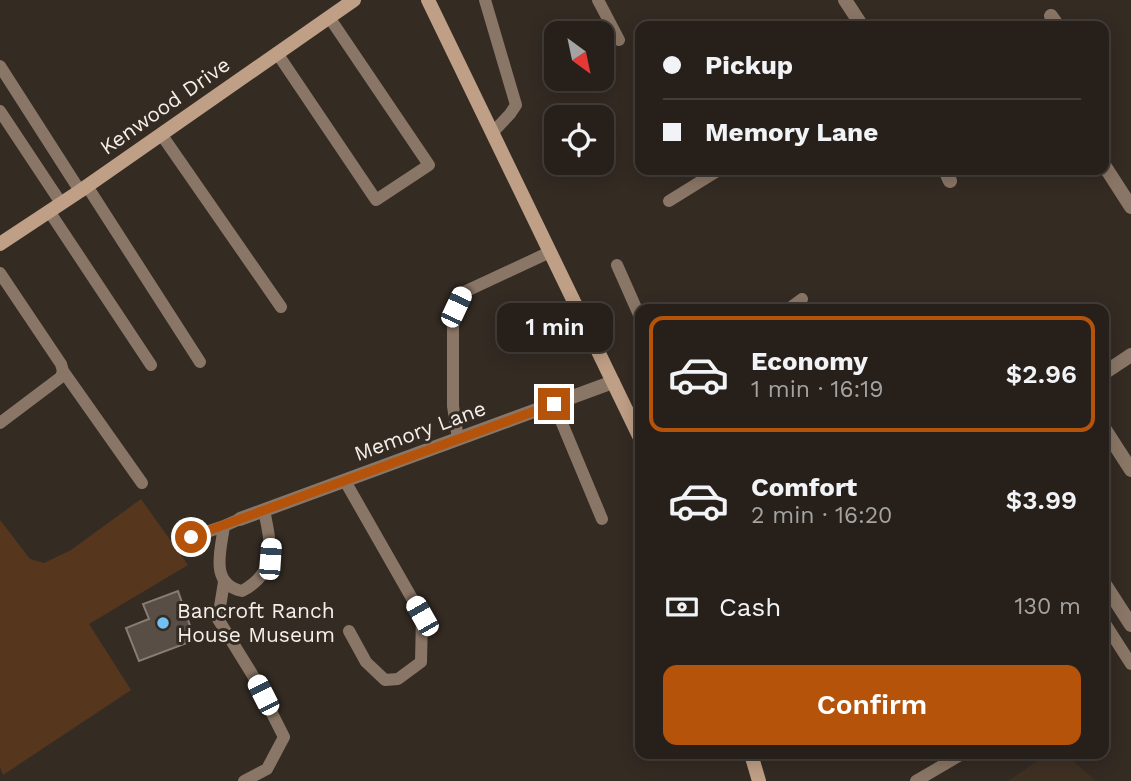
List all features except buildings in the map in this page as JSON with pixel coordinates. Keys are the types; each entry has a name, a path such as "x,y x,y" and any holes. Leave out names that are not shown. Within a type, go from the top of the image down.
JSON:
{"street":[{"name":"Kenwood Drive","path":"0,244 354,0"},
{"path":"428,0 613,382 635,412"},
{"path":"845,0 859,21"},
{"path":"1109,173 1131,207"},
{"path":"1109,370 1131,355"},
{"name":"Memory Lane","path":"240,519 613,382"},
{"path":"1109,436 1131,470"},
{"path":"1109,591 1131,625"},
{"path":"752,759 759,781"}],"lane":[{"path":"485,0 516,105 493,132"},
{"path":"598,0 619,40"},
{"path":"277,53 376,200 429,165 329,17"},
{"path":"0,66 200,362"},
{"path":"0,111 151,366"},
{"path":"161,134 281,307"},
{"path":"669,201 711,175"},
{"path":"458,439 453,406 453,327 456,307 462,293 550,252"},
{"path":"617,265 635,306"},
{"path":"0,272 63,371 142,483"},
{"path":"795,304 802,299"},
{"path":"0,423 61,377 63,371"},
{"path":"554,404 602,519"},
{"path":"345,481 422,616 421,662 398,679 385,680 366,662 349,631"},
{"path":"224,526 219,569 224,582 232,589 242,591 254,585 270,559 271,543 264,510"},
{"path":"191,537 240,519"},
{"path":"224,582 218,620 252,674 284,737 267,769 244,781"},
{"path":"1109,630 1131,664"},
{"path":"916,781 953,759"}],"shaded area":[{"path":"141,499 188,565 89,624 131,690 3,775 0,767 0,520 30,559 44,563 71,550"},
{"path":"1040,759 1072,759 1096,781 1008,781"}],"place":[{"name":"Bancroft Ranch House Museum","path":"163,623"}],"route":[{"path":"191,537 554,404"}]}
